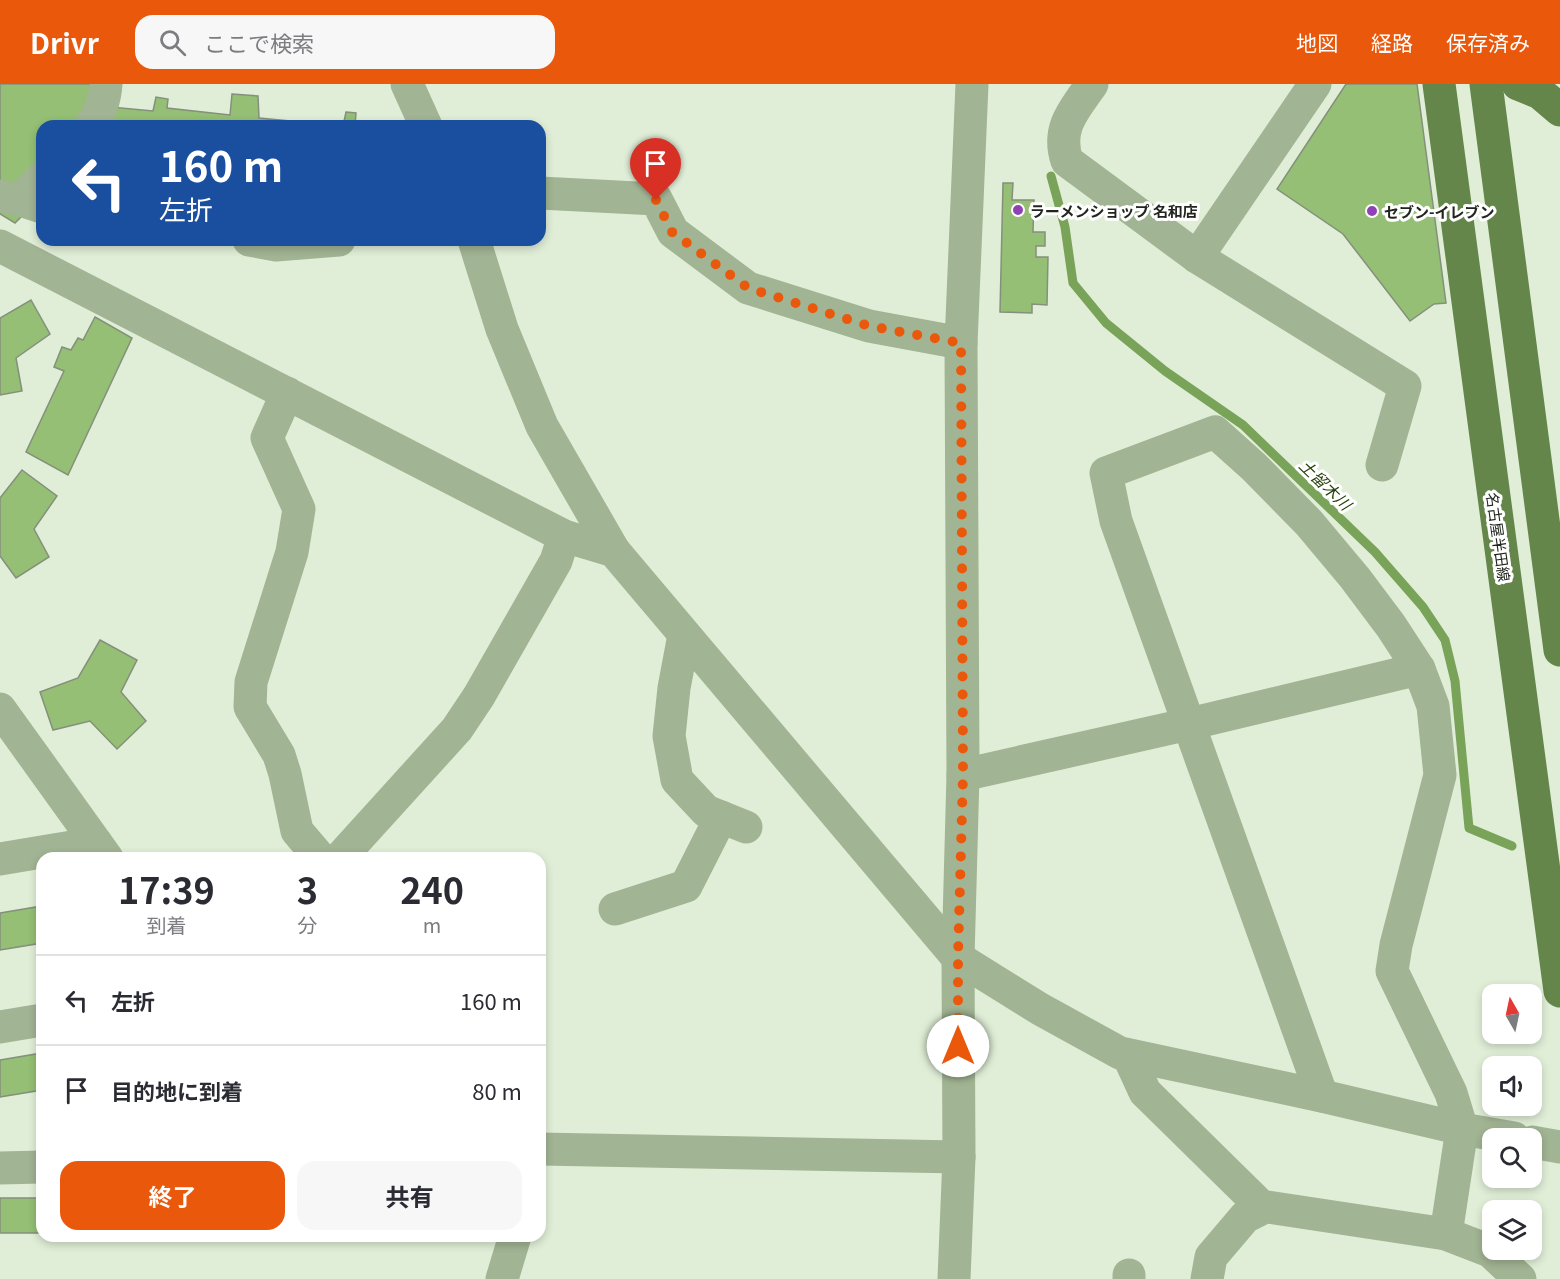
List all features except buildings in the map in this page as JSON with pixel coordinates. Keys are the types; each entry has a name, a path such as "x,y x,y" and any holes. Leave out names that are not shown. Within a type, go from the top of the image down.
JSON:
{"main road":[{"name":"名古屋半田線","path":"1439,84 1560,991"},
{"path":"1486,84 1560,650"},
{"path":"1518,84 1540,93 1560,110"}],"street":[{"path":"95,120 98,116 106,84"},
{"path":"407,84 423,120"},
{"path":"954,1279 959,1157 958,958 963,775 961,343 972,84"},
{"path":"1092,84 1066,121 1063,148 1067,161 1197,257 1405,386 1383,465"},
{"path":"1197,257 1315,84"},
{"path":"546,193 656,200 672,232 748,288 869,326 961,343"},
{"path":"0,246 564,536 614,551"},
{"path":"476,246 502,329 542,426 614,551 958,958 1040,1009 1120,1053 1482,1132"},
{"path":"287,393 267,438 299,509 292,552 251,682 250,707 279,755 297,831 315,852"},
{"path":"1322,1096 1116,520 1106,473 1215,432 1309,523 1384,616 1419,669 1433,706 1440,775 1395,945 1392,971 1451,1093 1462,1129 1446,1234"},
{"path":"345,852 457,729 479,696 556,561 564,536"},
{"path":"615,909 686,886 734,822 706,811 677,780 669,736 674,688 684,635"},
{"path":"963,775 1419,669"},
{"path":"0,709 102,850"},
{"path":"79,852 102,850"},
{"path":"0,859 36,856"},
{"path":"0,1027 36,1021"},
{"path":"1128,1055 1145,1092 1261,1206 1446,1234 1490,1251 1516,1277"},
{"path":"1542,1144 1560,1147"},
{"path":"546,1149 959,1157"},
{"path":"0,1168 36,1167"},
{"path":"1208,1279 1211,1257 1245,1216 1259,1210 1261,1206"},
{"path":"502,1279 513,1242"}],"waterway":[{"name":"土留木川","path":"1051,176 1065,227 1073,283 1106,323 1165,371 1243,425 1375,552 1423,607 1445,640 1455,681 1469,828 1512,846"}],"place":[{"name":"ラーメンショップ 名和店","path":"1018,210"},
{"name":"セブン-イレブン","path":"1372,211"}],"route":[{"path":"656,200 672,232 748,288 869,326 961,343 963,775 958,1046"}]}
